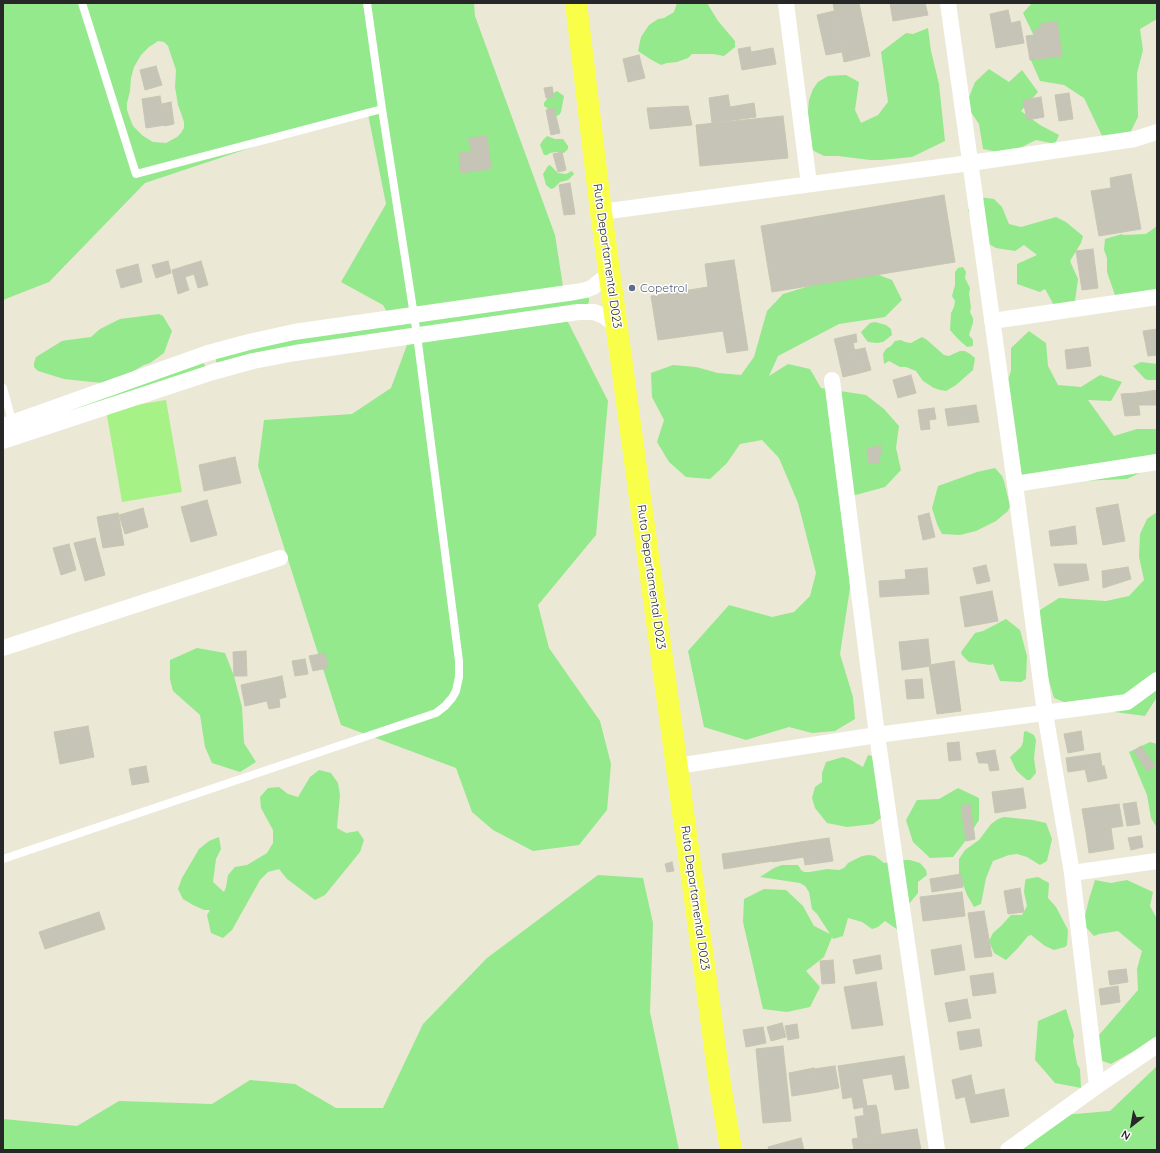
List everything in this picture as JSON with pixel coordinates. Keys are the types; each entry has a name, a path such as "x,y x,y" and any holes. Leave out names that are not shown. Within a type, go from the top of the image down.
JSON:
{"main road":[{"name":"Ruta Departamental D023","path":"576,3 600,212 719,1078 732,1150"}],"street":[{"path":"786,3 809,184"},
{"path":"948,3 1045,713 1072,872 1097,1086"},
{"path":"600,212 1135,139 1157,132"},
{"path":"9,431 210,362 249,342 294,332 586,290 599,283 609,274"},
{"path":"992,321 1157,297"},
{"path":"210,362 253,361 295,353 586,311 604,316 616,325"},
{"path":"832,380 877,736 937,1150"},
{"path":"1014,484 1157,462"},
{"path":"3,648 280,558"},
{"path":"677,766 877,736 1127,702 1157,680"},
{"path":"1072,872 1157,861"},
{"path":"1008,1150 1157,1045"}],"lane":[{"path":"82,3 136,174 382,109"},
{"path":"3,859 436,713 445,706 456,691 459,677 459,661 417,335 367,3"},
{"path":"3,388 9,431"}],"green space":[{"path":"3,3 474,3 475,16 555,235 565,299 589,298 587,305 566,308 568,322 608,401 596,535 538,605 549,648 600,721 611,764 607,810 579,845 533,851 493,830 472,812 456,768 341,725 258,466 264,420 352,414 391,388 407,345 399,332 218,363 216,362 216,357 294,338 394,324 383,305 341,282 386,204 367,109 145,183 49,282 3,300","holes":["158,41 164,42 168,46 176,70 175,87 178,105 184,122 184,128 181,133 166,143 153,142 143,136 133,126 127,110 134,67 141,55 149,47"]},
{"path":"677,3 707,3 718,21 735,41 735,47 724,56 713,54 692,54 688,58 677,62 661,65 638,51 641,37 649,25 674,12"},
{"path":"1032,3 1157,3 1157,19 1140,29 1143,50 1137,73 1138,117 1128,137 1105,142 1084,98 1064,85 1040,81 1030,58 1033,34 1023,13"},
{"path":"928,28 931,51 939,84 945,141 912,157 881,160 824,156 814,151 807,145 806,133 809,100 813,89 818,82 828,76 846,75 859,82 855,110 861,123 878,115 888,102 881,52 906,33 913,34"},
{"path":"989,69 1009,82 1022,70 1038,92 1021,111 1040,125 1059,135 1055,144 1036,140 1008,154 983,149 979,124 966,105 975,82"},
{"path":"557,91 564,96 561,112 556,116 550,113 544,106 544,103 549,96"},
{"path":"547,136 555,139 563,139 568,146 568,149 564,153 556,152 544,155 540,145"},
{"path":"550,165 558,173 566,174 572,171 574,174 568,180 560,182 551,189 546,185 543,174"},
{"path":"979,197 994,199 1002,207 1009,224 1021,227 1056,217 1066,222 1083,236 1081,243 1070,261 1078,279 1075,301 1056,309 1045,289 1040,292 1017,284 1017,264 1037,255 1024,245 1015,251 996,248 978,238 968,210"},
{"path":"1157,226 1157,293 1116,298 1107,272 1107,258 1104,250 1105,239 1122,234 1146,234"},
{"path":"963,267 966,272 965,278 970,288 970,312 973,318 969,335 973,340 973,346 967,347 950,330 951,313 955,301 952,296 955,285 955,272 958,268"},
{"path":"871,272 892,280 902,300 885,317 839,324 778,356 769,376 788,364 810,369 821,388 866,395 884,409 899,426 896,448 901,470 885,487 841,499 846,520 850,588 840,654 853,697 855,719 835,731 812,733 789,727 746,740 704,727 688,651 729,605 772,617 794,612 810,596 816,573 798,503 779,458 762,440 740,444 727,463 710,479 686,477 669,462 657,442 664,420 652,397 651,373 673,365 696,367 718,373 741,375 754,357 767,311 783,294 849,274"},
{"path":"159,314 163,316 172,331 164,353 150,363 123,377 104,383 64,379 38,371 34,367 36,357 62,341 91,337 100,329 120,319"},
{"path":"875,322 886,325 891,329 892,335 883,342 868,342 861,332 870,323"},
{"path":"1029,331 1046,343 1048,366 1058,385 1081,387 1100,375 1122,382 1111,401 1088,400 1114,436 1137,429 1157,429 1157,459 1148,469 1127,479 1026,485 1008,468 1003,393 1011,371 1011,348"},
{"path":"922,337 944,355 949,356 960,351 965,351 970,354 975,358 973,370 956,385 946,391 934,388 923,381 916,371 906,367 900,367 889,361 884,364 883,354 895,341 901,340 911,343"},
{"path":"203,361 205,366 204,368 29,427 26,423"},
{"path":"1141,362 1157,364 1157,380 1145,379 1133,366"},
{"path":"166,400 182,492 122,502 106,410"},
{"path":"995,468 1002,476 1004,481 1010,506 1008,511 996,521 976,531 960,535 942,534 932,508 938,486 977,472"},
{"path":"1157,512 1157,697 1145,716 1076,707 1054,698 1041,654 1040,610 1059,598 1106,601 1129,596 1144,580 1139,557 1140,534 1147,519"},
{"path":"1006,619 1020,630 1027,656 1026,679 1021,682 1000,681 993,664 990,665 969,662 961,652 975,633 983,631"},
{"path":"197,648 225,653 234,676 242,707 244,743 256,762 240,772 212,763 205,747 200,715 173,691 170,679 170,660"},
{"path":"1026,731 1034,735 1036,740 1034,758 1036,773 1030,780 1027,780 1016,770 1010,757 1021,747 1024,732"},
{"path":"1150,742 1157,744 1157,828 1151,818 1147,795 1129,752"},
{"path":"868,755 872,756 885,815 873,824 847,827 827,823 815,808 812,798 815,787 822,782 822,773 826,762 843,757 863,767"},
{"path":"319,770 331,773 338,783 340,795 337,828 346,833 358,831 364,840 360,852 325,895 315,900 287,879 279,869 268,872 260,880 232,930 223,938 211,933 207,915 210,910 204,910 183,899 178,889 182,878 199,849 209,841 219,837 221,849 216,859 213,882 224,892 228,875 235,867 247,865 267,853 273,843 273,830 261,808 260,797 268,788 279,787 288,794 298,797 310,777"},
{"path":"958,788 979,798 979,820 953,857 930,858 913,842 906,820 917,800 939,799"},
{"path":"1004,817 1046,823 1052,839 1047,861 1040,865 1027,857 1017,854 1009,855 993,861 986,878 981,904 974,907 967,895 959,874 959,859 965,850 979,840 991,824"},
{"path":"862,856 875,856 884,863 910,860 920,863 926,870 927,875 918,882 918,893 908,905 898,930 885,921 878,927 872,929 862,922 848,918 843,936 833,939 832,937 824,957 806,971 820,987 810,1007 787,1012 763,1009 743,922 744,899 764,889 786,890 803,906 814,926 830,934 812,909 809,892 805,886 800,883 760,877 782,865 798,865 804,872 827,869 839,870 844,868 848,863"},
{"path":"598,875 643,878 653,923 650,1012 679,1150 3,1150 3,1119 77,1126 119,1101 212,1104 250,1080 295,1084 336,1108 383,1108 423,1024 487,958"},
{"path":"1038,877 1049,883 1048,898 1056,907 1068,930 1067,945 1054,950 1045,946 1031,935 1028,936 1006,960 994,953 989,941 993,933 1011,915 1022,915 1027,906 1024,892 1026,879"},
{"path":"1095,880 1111,883 1127,880 1153,892 1150,906 1157,919 1157,1038 1111,1064 1094,1058 1099,1035 1138,990 1137,969 1142,951 1118,931 1094,936 1083,924"},
{"path":"1066,1009 1074,1035 1073,1041 1077,1064 1080,1069 1081,1088 1055,1083 1035,1060 1038,1021"},
{"path":"1157,1066 1157,1150 998,1150 1005,1144 1063,1115 1110,1111"}],"building":[{"path":"833,3 859,3 870,56 844,62"},
{"path":"890,3 925,3 928,15 893,21"},
{"path":"1008,10 1011,23 1020,21 1024,43 996,48 990,14"},
{"path":"834,11 842,52 826,55 817,15"},
{"path":"1057,21 1062,56 1030,60 1026,36 1035,35 1034,30 1041,28 1040,24"},
{"path":"750,47 751,52 773,48 776,64 742,70 738,49"},
{"path":"639,55 645,78 628,82 623,59"},
{"path":"156,66 162,85 145,90 140,70"},
{"path":"552,87 554,97 546,98 544,88"},
{"path":"1069,93 1073,119 1059,121 1055,95"},
{"path":"728,95 730,107 754,103 756,117 712,123 709,98"},
{"path":"160,96 165,125 146,128 142,99"},
{"path":"1041,97 1044,117 1027,120 1023,100"},
{"path":"171,102 174,124 165,126 162,104"},
{"path":"688,106 692,125 650,129 647,108"},
{"path":"554,108 560,133 551,135 546,110"},
{"path":"783,116 788,158 700,166 696,125"},
{"path":"487,136 491,169 461,173 459,153 472,152 468,138"},
{"path":"562,152 566,170 558,172 553,154"},
{"path":"1131,174 1141,229 1099,236 1091,191 1111,188 1110,178"},
{"path":"570,183 575,214 564,215 559,185"},
{"path":"944,195 955,262 772,292 761,226"},
{"path":"1093,249 1098,288 1082,290 1076,251"},
{"path":"734,260 748,350 727,353 723,331 658,340 651,296 708,287 705,264"},
{"path":"168,261 171,273 156,278 152,265"},
{"path":"201,261 208,285 198,288 194,274 185,277 189,290 178,294 172,270"},
{"path":"138,264 142,282 121,288 116,270"},
{"path":"1157,329 1157,355 1148,356 1143,331"},
{"path":"856,334 857,342 836,346 834,339"},
{"path":"853,343 860,373 843,377 836,346"},
{"path":"1088,347 1091,366 1067,369 1065,350"},
{"path":"865,348 871,370 860,373 854,350"},
{"path":"911,375 916,393 898,398 893,380"},
{"path":"1157,390 1157,405 1139,405 1137,393"},
{"path":"1137,393 1140,415 1125,416 1121,394"},
{"path":"976,405 979,422 948,426 945,409"},
{"path":"934,408 936,419 929,420 930,429 921,430 918,410"},
{"path":"881,446 882,454 868,456 867,448"},
{"path":"879,455 880,463 868,463 868,456"},
{"path":"235,457 241,483 204,491 199,465"},
{"path":"207,500 217,535 191,542 181,507"},
{"path":"1118,504 1125,541 1103,545 1096,508"},
{"path":"143,508 148,527 125,534 119,515"},
{"path":"118,513 124,545 103,548 97,517"},
{"path":"929,513 935,537 923,540 918,516"},
{"path":"1075,526 1077,544 1051,546 1049,531"},
{"path":"95,538 105,575 85,581 74,543"},
{"path":"69,544 76,570 61,575 53,548"},
{"path":"1054,564 1086,564 1089,580 1059,586"},
{"path":"986,565 990,581 977,584 973,568"},
{"path":"1128,567 1131,579 1103,588 1102,571"},
{"path":"927,568 929,594 880,597 879,581 906,579 905,570"},
{"path":"992,591 998,621 965,627 960,597"},
{"path":"928,639 931,666 902,670 899,642"},
{"path":"246,651 247,676 234,676 233,652"},
{"path":"325,653 328,668 313,671 309,656"},
{"path":"305,659 308,674 295,676 292,661"},
{"path":"954,661 961,711 937,714 929,665"},
{"path":"282,676 286,697 279,699 280,707 269,709 267,701 245,706 241,685"},
{"path":"922,679 924,698 907,699 905,680"},
{"path":"88,726 94,757 60,764 54,732"},
{"path":"1081,731 1084,750 1068,753 1064,734"},
{"path":"959,742 961,760 949,761 947,743"},
{"path":"1141,746 1155,766 1147,771 1134,751"},
{"path":"995,750 999,770 990,771 988,763 979,763 976,753"},
{"path":"1100,753 1102,767 1068,772 1066,758"},
{"path":"146,766 149,782 132,785 129,769"},
{"path":"1104,766 1107,778 1088,782 1085,769"},
{"path":"1023,788 1026,808 995,813 992,792"},
{"path":"1136,802 1140,824 1127,826 1123,804"},
{"path":"970,804 975,839 966,841 961,806"},
{"path":"1119,804 1123,826 1086,832 1082,809"},
{"path":"1111,828 1114,849 1089,853 1086,832"},
{"path":"1141,836 1143,847 1131,850 1128,838"},
{"path":"829,838 833,861 805,865 801,842"},
{"path":"801,842 804,857 773,862 770,847"},
{"path":"770,847 773,861 724,869 722,854"},
{"path":"672,862 674,871 667,872 665,864"},
{"path":"961,874 963,887 932,892 930,879"},
{"path":"1020,888 1024,912 1008,914 1004,891"},
{"path":"962,892 965,916 923,921 920,897"},
{"path":"984,911 992,956 975,958 968,913"},
{"path":"99,912 105,929 45,949 39,932"},
{"path":"961,945 965,970 935,975 931,950"},
{"path":"880,955 882,969 856,974 853,960"},
{"path":"833,960 835,983 822,984 820,961"},
{"path":"1126,969 1128,982 1110,985 1108,971"},
{"path":"993,973 996,993 973,996 970,976"},
{"path":"876,982 883,1025 852,1029 844,987"},
{"path":"1118,986 1120,1002 1101,1005 1099,989"},
{"path":"967,999 971,1018 949,1022 945,1003"},
{"path":"782,1023 786,1037 771,1041 767,1027"},
{"path":"797,1024 799,1038 788,1040 785,1026"},
{"path":"763,1027 766,1043 746,1047 743,1030"},
{"path":"979,1029 982,1046 960,1050 957,1032"},
{"path":"783,1046 791,1121 763,1123 756,1049"},
{"path":"904,1056 909,1088 895,1090 892,1074 862,1079 867,1106 876,1105 878,1113 864,1115 863,1107 854,1109 852,1097 843,1099 838,1066"},
{"path":"835,1066 839,1088 818,1092 814,1069"},
{"path":"814,1068 818,1092 792,1096 789,1073"},
{"path":"971,1075 975,1094 956,1099 952,1080"},
{"path":"1004,1089 1009,1116 971,1123 965,1097"},
{"path":"878,1113 881,1134 858,1138 855,1117"},
{"path":"917,1129 921,1150 854,1150 852,1139"},
{"path":"801,1138 804,1150 769,1150 768,1147"}],"place":[{"name":"Copetrol","path":"632,288"}]}
